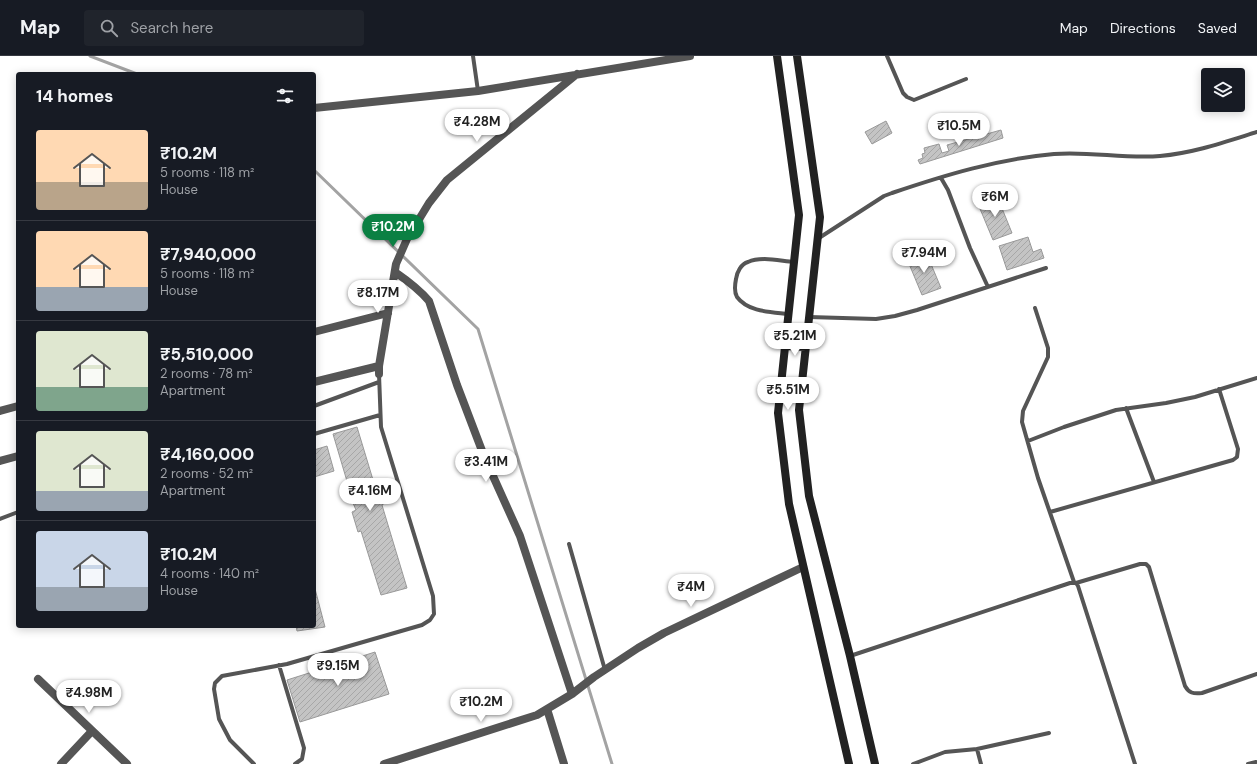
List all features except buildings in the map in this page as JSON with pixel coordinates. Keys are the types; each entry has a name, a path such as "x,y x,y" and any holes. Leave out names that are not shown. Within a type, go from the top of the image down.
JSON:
{"main road":[{"path":"777,56 799,215 778,413 789,504 849,764"},
{"path":"797,56 820,217 799,410 809,496 850,656 875,764"},
{"path":"785,346 806,347"}],"street":[{"path":"316,108 478,91 690,56"},
{"path":"316,382 379,374 396,268 407,240 429,203 447,180 578,74"},
{"path":"396,268 422,292 429,301 457,385 484,456 520,536 572,694"},
{"path":"316,331 388,313"},
{"path":"0,411 16,407"},
{"path":"0,461 16,457"},
{"path":"384,764 537,715 572,694 594,677 638,648 671,630 804,567"},
{"path":"38,679 127,764"},
{"path":"547,709 564,764"},
{"path":"61,764 92,731"}],"lane":[{"path":"472,56 478,91"},
{"path":"887,56 903,93 907,97 914,100 966,79"},
{"path":"818,238 884,196 904,188 941,178 963,170 1004,160 1055,154 1159,156 1187,153 1257,132"},
{"path":"941,178 948,190 970,248 988,287"},
{"path":"788,314 755,309 746,305 736,296 736,275 740,268 747,262 758,259 794,262"},
{"path":"809,317 876,318 895,316 1046,268"},
{"path":"1035,308 1048,348 1048,357 1023,411 1022,422 1038,478 1075,583 1078,586 1135,764"},
{"path":"254,764 230,740 219,720 214,688 215,683 222,676 278,665 422,625 430,620 434,614 433,596 381,427 379,374 316,405"},
{"path":"1028,441 1064,427 1126,408 1166,403 1195,397 1257,378"},
{"path":"1050,512 1233,460 1237,457 1238,449 1219,389"},
{"path":"1126,408 1154,482"},
{"path":"316,433 380,415"},
{"path":"0,519 16,513"},
{"path":"569,544 605,670"},
{"path":"850,656 1075,583 1140,564 1146,564 1149,567 1185,686 1190,692 1194,694 1202,693 1257,674"},
{"path":"278,665 304,748 302,758 298,763"},
{"path":"913,764 945,752 977,749 1049,733"},
{"path":"977,749 981,764"},
{"path":"1248,764 1256,762"}],"waterway":[{"path":"90,56 132,72"},
{"path":"316,172 478,329 612,764"}]}
